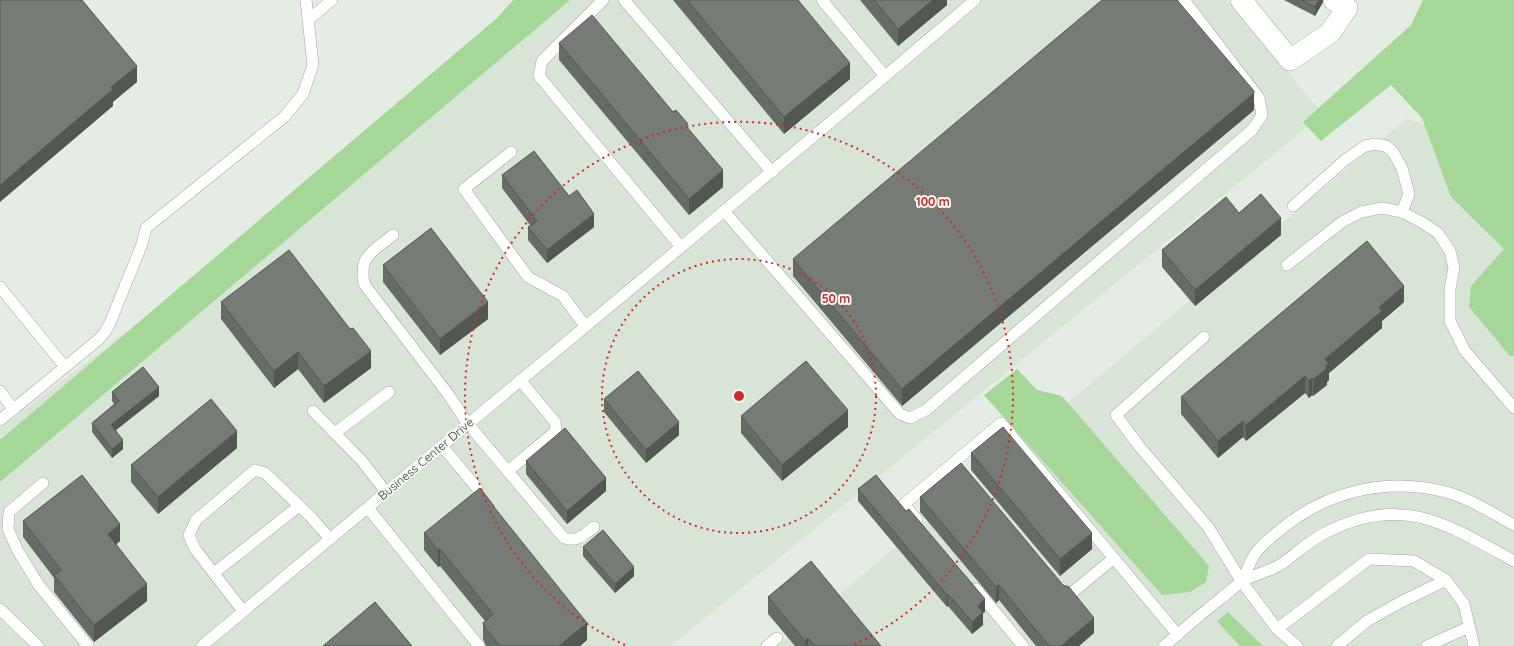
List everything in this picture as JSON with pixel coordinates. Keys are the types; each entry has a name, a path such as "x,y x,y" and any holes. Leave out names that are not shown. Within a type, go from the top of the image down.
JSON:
{"street":[{"path":"1241,0 1290,60 1330,33 1347,8 1334,0"}],"lane":[{"path":"0,420 98,340 105,332 124,290 146,228 284,117 303,94 313,66 306,0"},
{"path":"308,20 332,0"},
{"path":"603,0 542,61 539,76 680,246"},
{"path":"624,0 772,172"},
{"path":"822,0 885,76"},
{"name":"Business Center Drive","path":"202,646 680,246 772,172 975,0"},
{"path":"724,211 900,414 910,418 926,410 1252,130 1262,115 1259,98 1184,0"},
{"path":"1292,206 1345,160 1365,146 1375,144 1386,146 1393,152 1402,168 1410,194 1402,212"},
{"path":"512,152 464,189 528,277 563,296 586,326"},
{"path":"1287,265 1342,222 1361,212 1382,208 1402,212 1423,223 1438,233 1450,251 1454,268 1450,289 1450,321 1465,351 1514,408"},
{"path":"393,235 365,259 362,271 364,284 448,394 468,424 564,538 578,539 594,527"},
{"path":"0,287 65,367"},
{"path":"1204,337 1116,415 1139,446 1208,527 1242,582 1277,629 1297,646"},
{"path":"508,471 554,433 556,429 555,422 520,380"},
{"path":"0,391 13,409"},
{"path":"334,433 389,392"},
{"path":"313,411 362,461 386,492"},
{"path":"924,527 904,504 957,464 1001,423 1178,635"},
{"path":"442,446 477,488"},
{"path":"243,611 195,549 189,534 196,520 255,470 265,473 330,539"},
{"path":"43,483 9,512 8,529 18,551 38,584 88,646"},
{"path":"1242,582 1255,554 1262,545 1288,524 1320,504 1359,490 1374,487 1402,486 1447,493 1476,503 1514,525"},
{"path":"214,573 299,506"},
{"path":"368,508 479,646"},
{"path":"1164,646 1242,582 1268,571 1282,563 1323,534 1349,521 1373,515 1408,514 1437,522 1471,537 1514,561"},
{"path":"1054,578 1068,596 1114,558"},
{"path":"1277,629 1370,559 1414,561 1446,580 1464,604 1474,646"},
{"path":"1337,646 1367,621 1399,603 1446,580"},
{"path":"968,581 1023,646"},
{"path":"0,609 38,646"},
{"path":"1427,646 1469,627"},
{"path":"767,646 777,638"}],"shaded area":[{"path":"563,0 1227,0 1323,114 671,646 0,646 0,428"},
{"path":"1406,119 1514,152 1514,646 778,646"}],"green space":[{"path":"513,0 570,0 0,482 0,440 497,18"},
{"path":"1423,0 1514,0 1514,356 1510,356 1469,307 1471,286 1504,249 1451,197 1422,118 1391,85 1321,141 1303,122 1411,25"},
{"path":"1017,369 1037,390 1062,396 1209,566 1206,582 1190,592 1162,595 984,395"},
{"path":"1228,612 1263,646 1240,646 1217,621"}],"building":[{"path":"0,0 82,0 137,66 111,87 113,90 0,185"},
{"path":"687,0 798,0 850,63 784,117"},
{"path":"874,0 933,0 898,29"},
{"path":"1102,0 1177,0 1254,91 1254,93 902,389 793,259"},
{"path":"1302,0 1319,0 1315,7"},
{"path":"592,15 673,112 676,110 688,124 686,126 723,170 689,199 559,43"},
{"path":"534,151 569,196 577,190 594,214 547,250 528,227 537,221 502,175"},
{"path":"1261,194 1281,218 1195,290 1162,250 1226,197 1239,213"},
{"path":"431,228 488,302 440,339 383,265"},
{"path":"1367,241 1404,286 1379,307 1382,311 1325,359 1329,364 1325,366 1327,368 1313,380 1312,378 1309,381 1305,376 1246,425 1243,421 1218,441 1181,397"},
{"path":"289,250 350,329 353,328 371,351 324,386 298,352 274,371 221,302"},
{"path":"806,361 848,410 782,465 741,416"},
{"path":"143,367 159,387 111,425 123,440 112,449 92,423 119,401 112,392"},
{"path":"638,371 679,422 646,450 604,399"},
{"path":"211,399 237,431 158,497 131,465"},
{"path":"1003,427 1092,533 1060,559 971,453"},
{"path":"565,428 606,478 567,511 526,461"},
{"path":"961,463 1063,585 1069,587 1094,618 1061,646 1049,646 999,585 996,587 920,497"},
{"path":"82,475 120,524 108,534 147,584 94,625 54,575 61,570 23,521"},
{"path":"876,475 906,511 909,509 985,599 978,606 983,612 972,622 948,594 947,595 858,489"},
{"path":"480,488 587,623 559,646 500,646 483,623 493,614 440,549 438,550 424,533"},
{"path":"603,530 634,567 615,584 583,547"},
{"path":"811,561 881,646 815,646 808,638 805,641 768,597"},
{"path":"375,602 412,646 323,646"}]}
